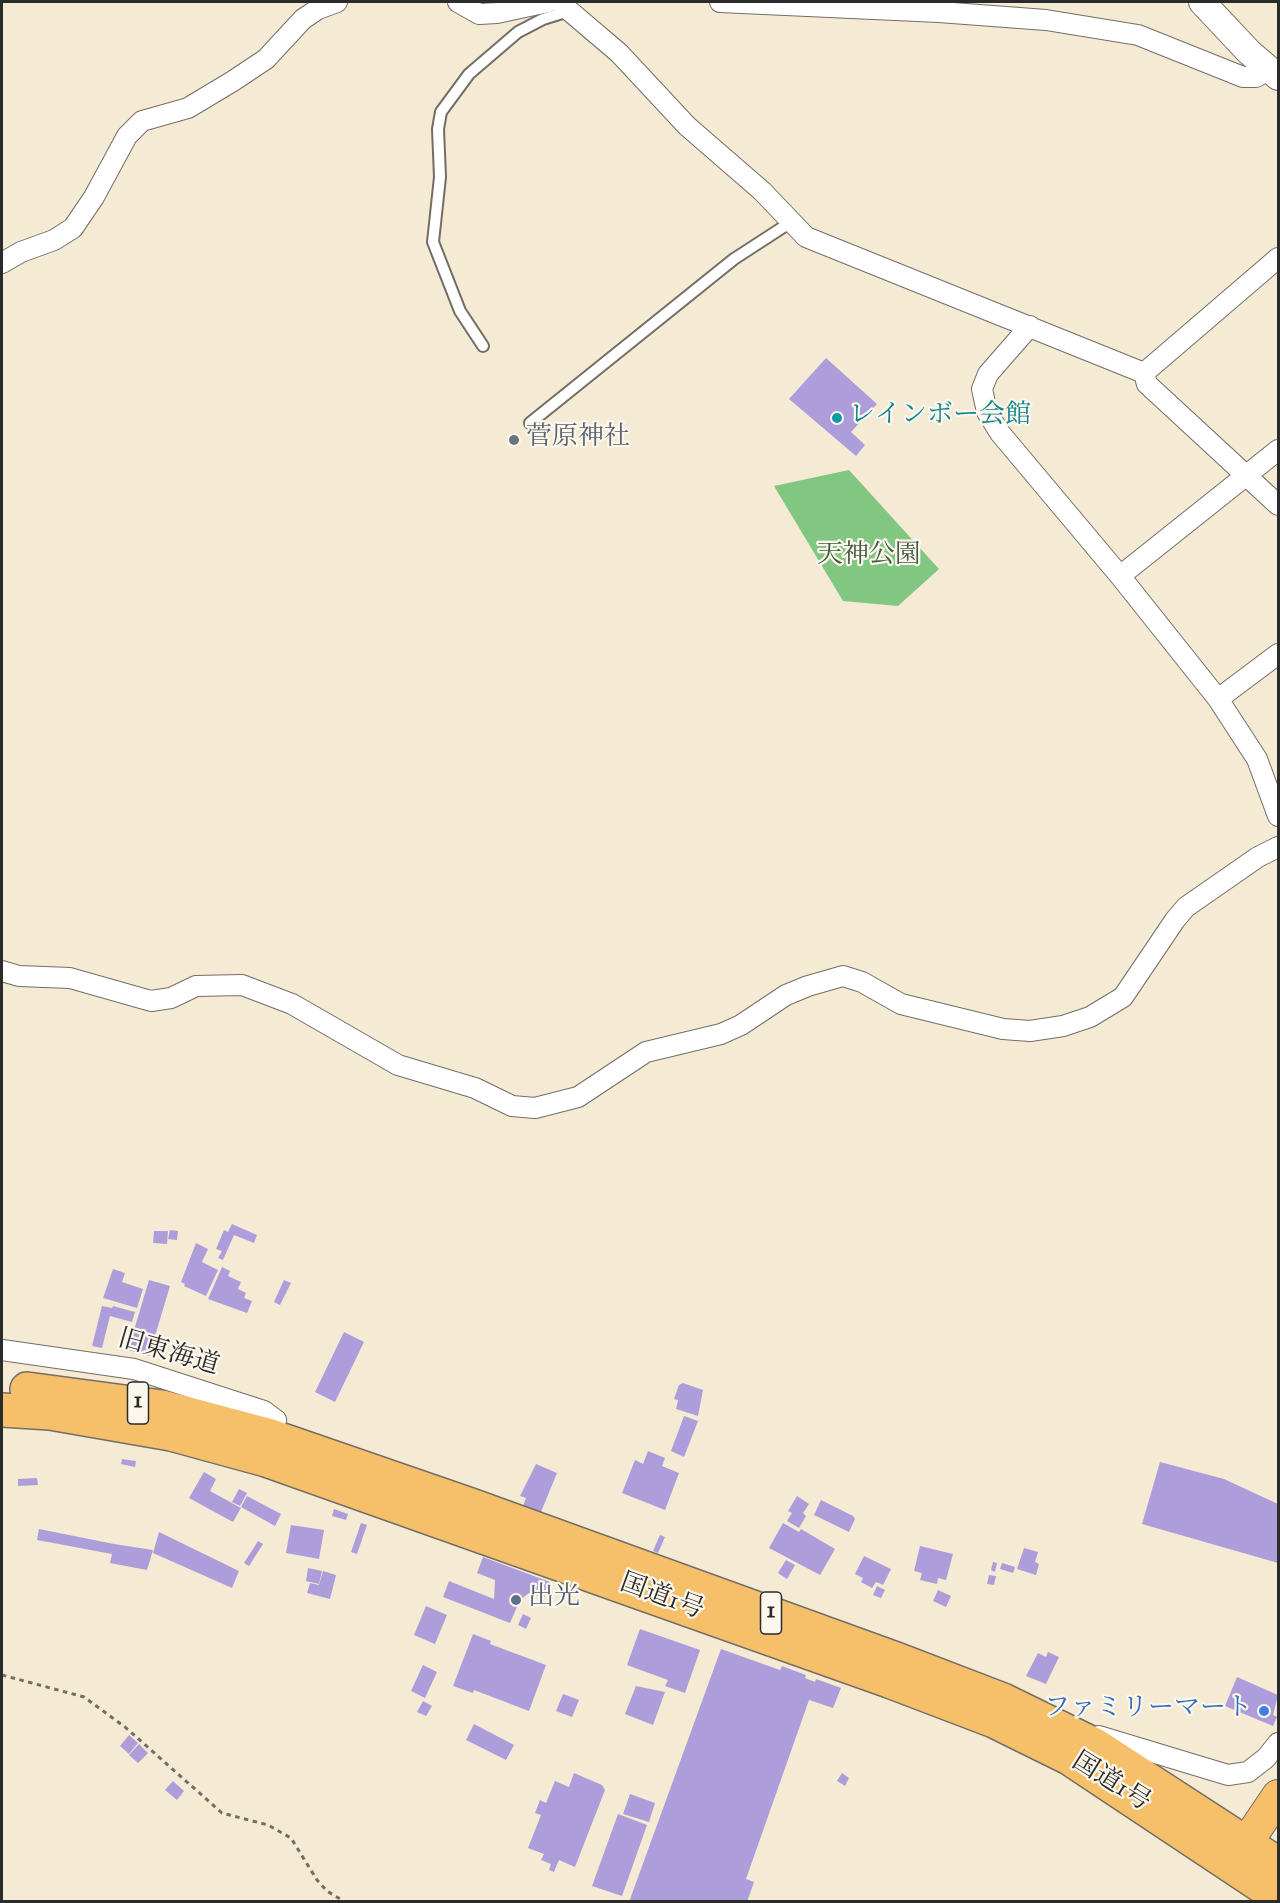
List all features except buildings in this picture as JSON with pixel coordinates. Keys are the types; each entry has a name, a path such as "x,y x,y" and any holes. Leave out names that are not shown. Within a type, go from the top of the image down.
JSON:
{"highway":[{"name":"国道1号","path":"2,1387 74,1393 162,1407 269,1448 467,1516 999,1710 1052,1721 1134,1768 1240,1853 1278,1897"},
{"name":"国道1号","path":"2,1410 50,1413 269,1448"},
{"name":"国道1号","path":"999,1710 1069,1758 1240,1853 1278,1864"}],"main road":[{"path":"1240,1853 1278,1796"}],"street":[{"path":"2,263 21,252 54,240 73,228 94,197 127,136 142,121 188,108 233,81 266,59 303,19 318,9 337,2"},
{"path":"458,2 479,14 497,13 548,2"},
{"path":"720,2 939,12 1046,20 1138,34 1243,77 1274,73"},
{"path":"1202,2 1227,30 1274,73"},
{"path":"564,6 619,53 687,126 762,191 806,237 1144,373"},
{"path":"1144,373 1278,258"},
{"path":"1030,326 988,374 982,389 987,412 1000,433 1120,576 1218,699 1257,759 1278,816"},
{"path":"1144,373 1147,384 1278,505"},
{"path":"1120,576 1278,450"},
{"path":"1218,699 1278,654"},
{"path":"2,971 19,976 70,978 151,1001 171,998 196,986 242,985 262,990 292,1004 398,1065 475,1088 513,1106 535,1108 578,1096 646,1052 721,1035 741,1025 786,995 843,976 862,982 901,1005 1003,1029 1030,1031 1064,1026 1090,1017 1124,997 1186,907 1258,857 1278,847"},
{"name":"旧東海道","path":"2,1350 134,1369 264,1411 276,1420 269,1448"},
{"path":"1052,1721 1228,1775 1248,1772 1266,1758 1278,1743"}],"lane":[{"path":"483,346 460,311 433,242 440,177 438,129 441,112 469,74 518,32 564,6"},
{"path":"530,423 734,260 791,222"}],"path":[{"path":"2,1676 84,1697 125,1727 222,1813 268,1825 291,1838 317,1880 327,1891 345,1902"}],"green space":[{"name":"天神公園","path":"849,470 939,569 898,606 843,601 774,486"}],"place":[{"name":"レインボー会館","path":"837,418"},
{"name":"菅原神社","path":"514,440"},
{"name":"出光","path":"516,1600"},
{"name":"ファミリーマート","path":"1264,1711"}]}
